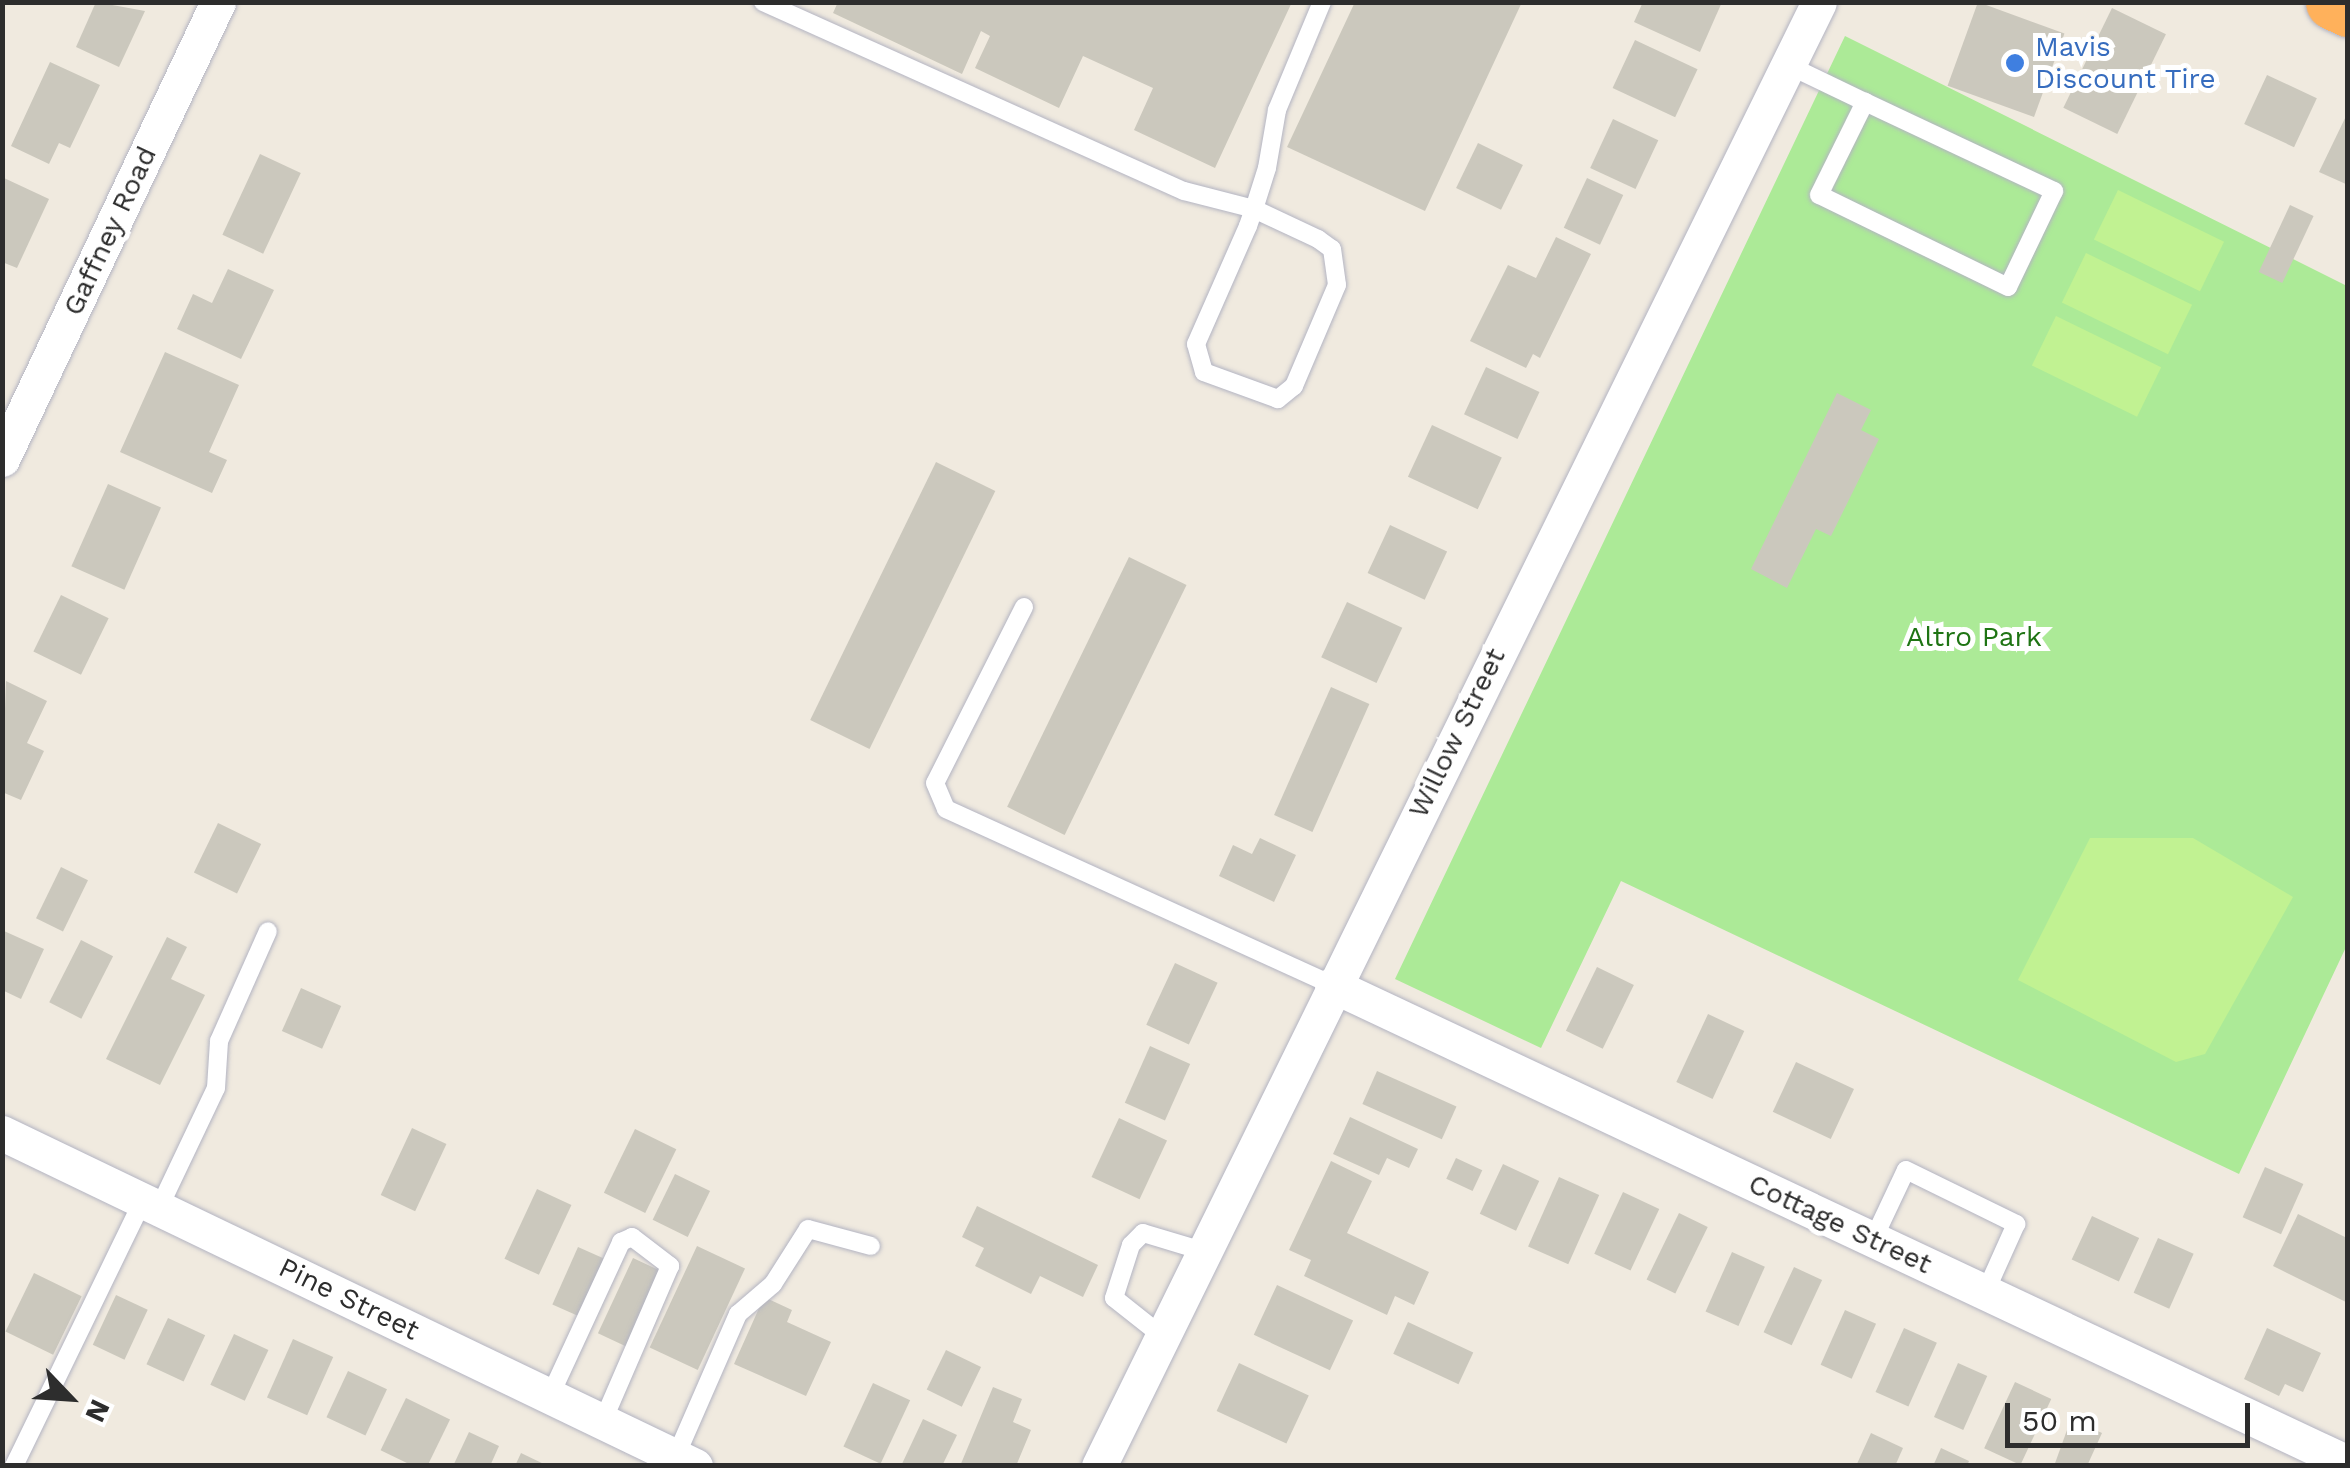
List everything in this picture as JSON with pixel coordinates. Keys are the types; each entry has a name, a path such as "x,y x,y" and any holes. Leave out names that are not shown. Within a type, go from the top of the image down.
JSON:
{"highway":[{"path":"2333,2 2348,10"}],"street":[{"name":"Gaffney Road","path":"2,459 218,2"},
{"name":"Willow Street","path":"1099,1466 1819,2"},
{"name":"Cottage Street","path":"1332,986 2341,1455"},
{"name":"Pine Street","path":"2,1133 686,1461"}],"lane":[{"path":"763,2 1184,191 1254,209 1318,239 1338,267 1294,386 1278,399 1259,399 1196,361 1254,209 1278,110 1322,2"},
{"path":"1788,65 2054,192 2008,287 1819,195 1865,102"},
{"path":"1024,607 935,783 946,808 1332,986"},
{"path":"14,1466 216,1088 219,1040 268,931"},
{"path":"1873,1240 1906,1170 2016,1224 1986,1293"},
{"path":"686,1461 738,1314 773,1284 808,1229 871,1246"},
{"path":"1162,1336 1114,1298 1131,1245 1143,1232 1202,1250"},
{"path":"550,1396 621,1242 632,1237 670,1266 604,1422"}],"green space":[{"name":"Altro Park","path":"1845,36 2347,286 2347,945 2239,1174 1621,881 1541,1048 1395,979"},
{"path":"2118,190 2224,242 2200,291 2094,239"},
{"path":"2086,253 2192,305 2168,354 2062,302"},
{"path":"2056,316 2161,367 2137,417 2032,365"},
{"path":"2090,838 2193,838 2293,897 2205,1054 2176,1062 2018,980"}],"building":[{"path":"96,2 145,11 119,67 76,47"},
{"path":"838,2 1292,2 1215,168 1134,130 1153,88 1083,56 1059,108 975,68 990,36 981,31 962,74 833,13"},
{"path":"1355,2 1522,2 1425,211 1287,147"},
{"path":"1643,2 1722,2 1700,52 1634,22"},
{"path":"1978,2 2064,33 2034,117 1948,86"},
{"path":"2112,8 2166,34 2117,134 2063,108"},
{"path":"1635,40 1698,69 1675,117 1613,88"},
{"path":"50,62 100,85 70,148 59,143 49,164 11,146"},
{"path":"2267,75 2317,98 2294,147 2244,124"},
{"path":"2348,112 2348,185 2319,172"},
{"path":"1613,119 1658,140 1635,189 1590,168"},
{"path":"1478,143 1523,165 1501,210 1456,188"},
{"path":"260,154 301,173 263,254 222,235"},
{"path":"4,178 49,199 17,268 2,262"},
{"path":"1587,178 1623,195 1600,245 1564,228"},
{"path":"2290,205 2314,216 2282,283 2259,272"},
{"path":"1556,237 1591,254 1540,358 1533,354 1526,368 1470,341 1508,265 1536,278"},
{"path":"228,269 274,290 241,359 177,329 193,294 212,303"},
{"path":"165,352 239,385 209,452 227,460 212,493 120,452"},
{"path":"1486,367 1539,392 1517,439 1464,414"},
{"path":"1837,393 1871,410 1861,430 1879,439 1831,536 1816,529 1787,588 1751,569"},
{"path":"1432,425 1502,458 1478,509 1408,477"},
{"path":"936,462 995,491 870,749 810,720"},
{"path":"108,484 161,508 124,590 71,566"},
{"path":"1390,525 1447,552 1425,600 1368,573"},
{"path":"1129,557 1187,585 1065,835 1007,807"},
{"path":"61,595 109,618 81,675 33,652"},
{"path":"1347,602 1402,628 1377,683 1321,657"},
{"path":"6,681 47,701 27,743 44,751 21,800 2,792"},
{"path":"1331,687 1369,704 1312,832 1274,815"},
{"path":"218,823 261,844 237,893 194,872"},
{"path":"1260,838 1296,855 1274,902 1219,876 1233,845 1252,854"},
{"path":"61,867 88,880 63,931 36,918"},
{"path":"4,931 44,949 21,999 2,990"},
{"path":"167,937 187,947 171,979 205,995 160,1085 106,1059"},
{"path":"81,940 113,956 81,1019 49,1002"},
{"path":"1175,963 1218,983 1189,1044 1146,1025"},
{"path":"1597,967 1634,985 1603,1049 1566,1031"},
{"path":"301,988 341,1006 322,1049 282,1031"},
{"path":"1708,1014 1744,1031 1713,1099 1676,1082"},
{"path":"1150,1046 1190,1064 1165,1121 1125,1103"},
{"path":"1796,1062 1854,1089 1831,1139 1773,1112"},
{"path":"1377,1071 1456,1106 1442,1139 1362,1104"},
{"path":"1350,1117 1418,1149 1409,1168 1387,1158 1379,1175 1333,1154"},
{"path":"1119,1118 1167,1140 1140,1199 1092,1177"},
{"path":"412,1128 446,1144 415,1211 381,1195"},
{"path":"635,1129 676,1149 645,1213 604,1193"},
{"path":"1456,1158 1482,1170 1473,1191 1446,1179"},
{"path":"1331,1161 1372,1181 1347,1233 1429,1272 1414,1305 1395,1296 1387,1315 1304,1276 1311,1260 1289,1250"},
{"path":"1503,1164 1539,1181 1516,1231 1480,1214"},
{"path":"2265,1167 2303,1184 2281,1234 2243,1217"},
{"path":"675,1174 710,1191 688,1237 653,1220"},
{"path":"1559,1177 1599,1195 1568,1264 1528,1246"},
{"path":"537,1189 571,1205 539,1275 504,1259"},
{"path":"1623,1192 1659,1209 1631,1271 1594,1254"},
{"path":"977,1206 1098,1265 1083,1297 1040,1276 1031,1294 975,1266 984,1248 962,1237"},
{"path":"1679,1213 1708,1227 1675,1294 1647,1280"},
{"path":"2298,1214 2347,1238 2348,1303 2273,1266"},
{"path":"2092,1216 2139,1238 2119,1281 2072,1260"},
{"path":"2158,1238 2194,1254 2169,1309 2134,1293"},
{"path":"697,1246 745,1268 698,1370 650,1348"},
{"path":"578,1247 607,1260 582,1318 552,1305"},
{"path":"1732,1252 1765,1267 1738,1326 1706,1311"},
{"path":"633,1258 663,1272 628,1347 598,1333"},
{"path":"1794,1267 1822,1280 1792,1345 1764,1332"},
{"path":"34,1273 82,1296 53,1355 6,1331"},
{"path":"1277,1285 1353,1320 1330,1370 1254,1335"},
{"path":"116,1295 148,1310 124,1360 93,1345"},
{"path":"764,1297 792,1310 787,1322 831,1342 806,1396 734,1364"},
{"path":"1845,1310 1876,1324 1852,1379 1821,1365"},
{"path":"168,1318 205,1335 184,1382 146,1364"},
{"path":"1408,1322 1473,1352 1458,1384 1393,1354"},
{"path":"1904,1328 1937,1343 1908,1407 1876,1392"},
{"path":"2267,1328 2321,1353 2303,1392 2285,1384 2279,1396 2244,1379"},
{"path":"234,1334 268,1350 245,1401 210,1385"},
{"path":"293,1339 333,1357 307,1415 267,1397"},
{"path":"946,1350 981,1367 962,1407 927,1390"},
{"path":"1239,1363 1309,1396 1286,1444 1217,1411"},
{"path":"1958,1363 1987,1376 1963,1430 1934,1417"},
{"path":"348,1371 387,1389 365,1435 326,1417"},
{"path":"2015,1382 2051,1399 2020,1465 1984,1448"},
{"path":"873,1383 910,1400 881,1464 843,1446"},
{"path":"993,1387 1022,1399 1013,1422 1031,1430 1016,1466 960,1466"},
{"path":"406,1398 450,1419 427,1466 413,1466 381,1450"},
{"path":"923,1419 957,1435 942,1466 901,1466"},
{"path":"2071,1419 2102,1433 2087,1466 2054,1466"},
{"path":"469,1432 499,1446 490,1466 453,1466"},
{"path":"1871,1433 1903,1448 1895,1466 1856,1466"},
{"path":"1941,1448 1969,1461 1967,1466 1933,1466"},
{"path":"521,1453 548,1466 515,1466"}],"place":[{"name":"Mavis Discount Tire","path":"2015,63"}]}
